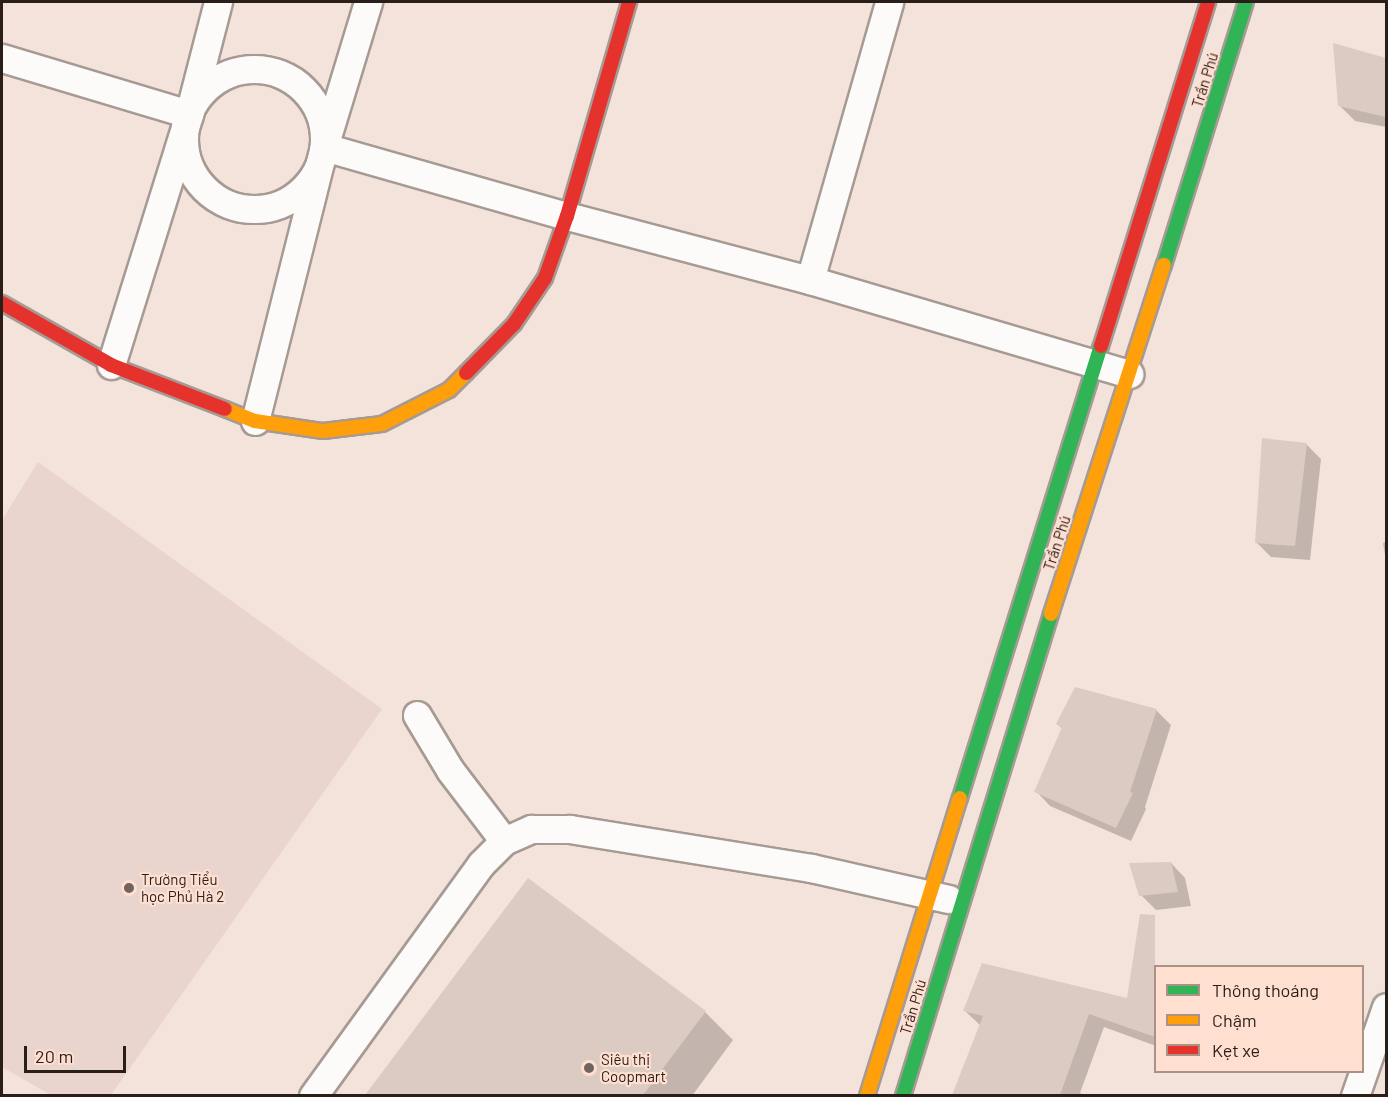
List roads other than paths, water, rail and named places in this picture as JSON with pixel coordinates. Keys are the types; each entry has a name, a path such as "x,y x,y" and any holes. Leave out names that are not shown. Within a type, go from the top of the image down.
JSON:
{"main road":[{"path":"2,303 111,365 255,421 323,431 382,424 449,390 514,324 545,278 567,216 629,2"},
{"name":"Trần Phú","path":"867,1095 1208,2"},
{"name":"Trần Phú","path":"903,1095 1017,720 1246,2"}],"street":[{"path":"111,365 189,114 218,2"},
{"path":"255,421 324,147 323,125 315,104 301,87 282,74 260,69 237,71 217,80 200,95 189,114 184,138 187,161 198,182 216,199 237,208 261,209 284,203 303,189 317,170 324,147 368,2"},
{"path":"810,280 889,2"},
{"path":"2,58 189,114"},
{"path":"324,147 567,216 810,280 1095,366 1129,374"},
{"path":"417,715 450,770 504,841"},
{"path":"313,1095 468,881 504,841 531,829 570,830 811,868 963,903"},
{"path":"1364,1069 1386,1007"},
{"path":"1355,1095 1363,1073"}],"place":[{"name":"Trường Tiểu học Phủ Hà 2","path":"129,888"},
{"name":"Siêu thị Coopmart","path":"589,1068"}]}
